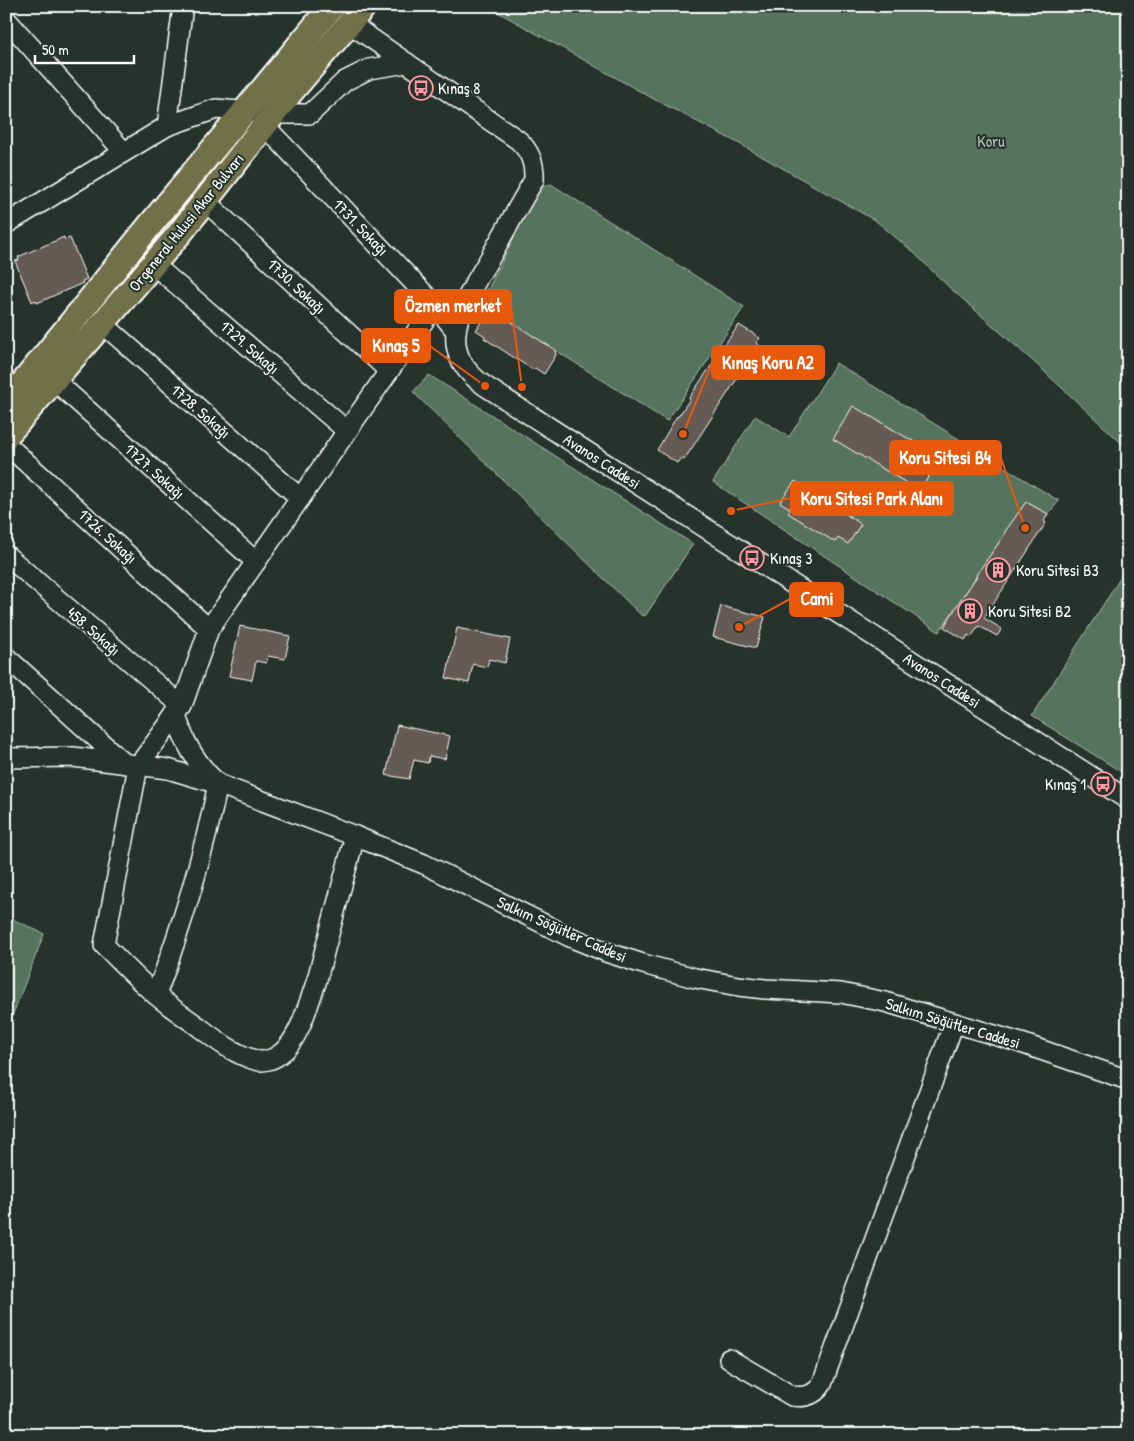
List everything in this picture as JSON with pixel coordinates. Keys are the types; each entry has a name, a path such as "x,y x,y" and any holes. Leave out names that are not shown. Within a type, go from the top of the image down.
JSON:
{"main road":[{"name":"Orgeneral Hulusi Akar Bulvarı","path":"6,404 151,224 332,6"},
{"name":"Orgeneral Hulusi Akar Bulvarı","path":"6,436 153,264 356,15"}],"street":[{"path":"167,126 184,6"},
{"name":"Avanos Caddesi","path":"356,15 407,63 518,140 529,152 534,167 534,180 466,298 460,313 456,340 460,357 470,374 1128,800"},
{"path":"6,19 124,152"},
{"path":"6,224 167,126 216,110 245,111 269,120 310,114 345,81 369,70 407,63"},
{"name":"1731. Sokağı","path":"269,120 456,330"},
{"name":"1730. Sokağı","path":"205,201 389,371"},
{"name":"1729. Sokağı","path":"153,264 347,431"},
{"path":"355,836 316,983 295,1035 286,1050 280,1055 268,1060 256,1061 225,1046 156,995 104,945 132,765 179,710 210,629 435,305"},
{"name":"1728. Sokağı","path":"102,324 300,498"},
{"name":"1727. Sokağı","path":"54,380 256,562"},
{"name":"1726. Sokağı","path":"6,444 210,629"},
{"name":"458. Sokağı","path":"6,555 179,710"},
{"path":"6,656 132,765"},
{"path":"156,995 190,899 218,784 207,774 190,752 184,740 179,710"},
{"name":"Salkım Söğütler Caddesi","path":"6,758 73,757 168,769 218,784 424,864 576,939 609,953 695,978 738,986 792,991 818,991 885,1002 1047,1052 1128,1080"},
{"path":"729,1359 792,1396 809,1396 819,1389 954,1023"}],"green space":[{"name":"Koru","path":"487,6 1128,6 1128,449 949,287 911,250 876,221 738,143 652,98"},
{"path":"551,184 744,307 667,421 481,303 538,189"},
{"path":"836,363 1059,501 1048,514 1026,502 939,632 713,482 755,416 789,437"},
{"path":"429,375 693,544 646,615 642,616 413,392"},
{"path":"1128,566 1128,776 1032,716"},
{"path":"6,916 44,934 6,1032"}],"building":[{"path":"64,237 65,240 70,238 87,279 82,281 83,283 37,303 36,300 32,302 15,261 19,260 18,257"},
{"path":"493,310 555,350 556,355 544,374 535,368 533,370 484,338 485,336 476,330 488,311"},
{"path":"739,325 760,338 756,343 759,345 684,460 681,458 677,463 657,450 716,356"},
{"path":"853,406 940,457 920,491 833,439"},
{"path":"795,481 861,524 848,544 838,538 835,542 788,513 791,509 780,502"},
{"path":"1026,502 1048,514 1044,521 1046,523 984,618 1002,629 997,636 979,626 971,637 968,635 965,640 944,627 976,575"},
{"path":"721,606 765,617 756,648 713,637"},
{"path":"240,626 290,636 285,659 268,656 266,663 256,661 252,680 229,676"},
{"path":"457,628 510,639 505,663 489,659 487,667 473,664 469,683 446,678"},
{"path":"397,725 450,736 445,759 429,756 428,763 414,760 409,779 386,775"}],"place":[{"name":"Kınaş 8","path":"421,88"},
{"name":"Kınaş 5","path":"485,386"},
{"name":"Özmen merket","path":"522,387"},
{"name":"Kınaş Koru A2","path":"683,434"},
{"name":"Koru Sitesi Park Alanı","path":"731,511"},
{"name":"Koru Sitesi B4","path":"1025,528"},
{"name":"Kınaş 3","path":"752,558"},
{"name":"Koru Sitesi B3","path":"998,570"},
{"name":"Koru Sitesi B2","path":"970,611"},
{"name":"Cami","path":"739,627"},
{"name":"Kınaş 1","path":"1103,784"}]}
